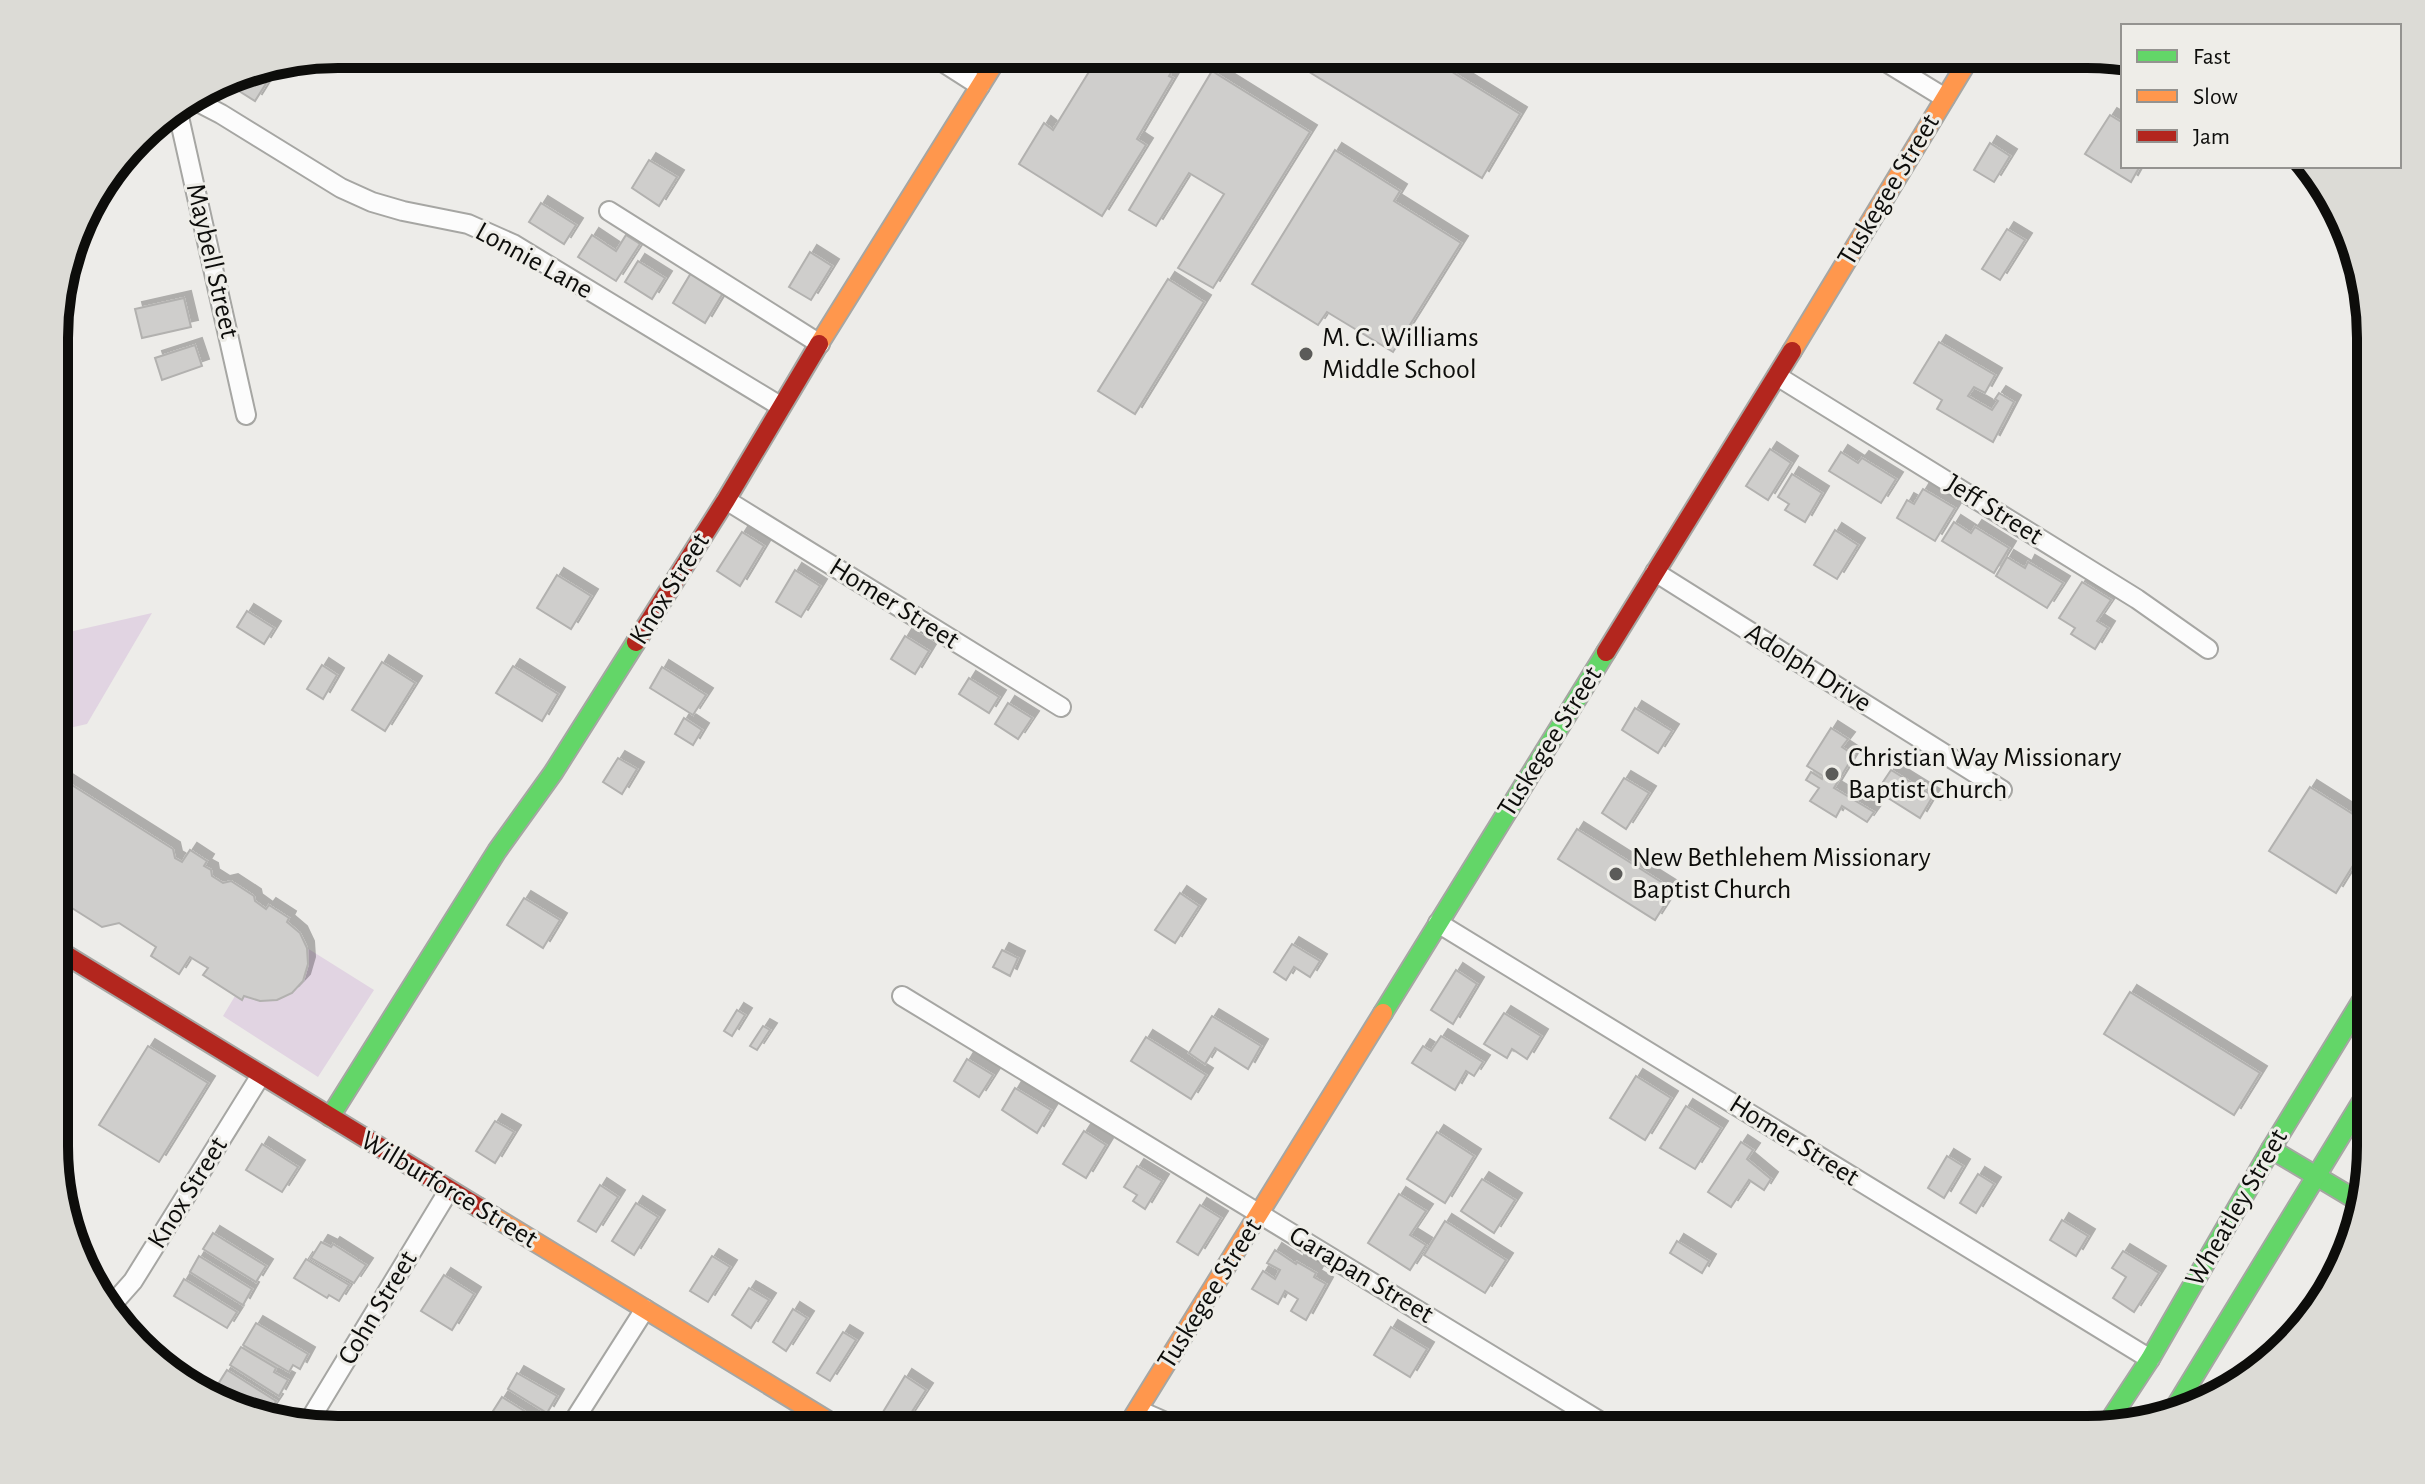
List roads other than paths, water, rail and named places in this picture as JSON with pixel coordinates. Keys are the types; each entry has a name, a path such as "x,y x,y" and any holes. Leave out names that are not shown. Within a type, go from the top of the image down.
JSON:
{"street":[{"path":"1896,68 1945,98"},
{"name":"Tuskegee Street","path":"1134,1416 1777,376 1963,68"},
{"path":"953,69 980,86"},
{"name":"Knox Street","path":"330,1117 497,851 553,773 726,500 780,406 991,69"},
{"name":"Lonnie Lane","path":"202,104 341,188 372,202 468,224 513,244 780,406"},
{"name":"Maybell Street","path":"180,120 246,415"},
{"path":"609,211 820,344"},
{"name":"Jeff Street","path":"1777,376 2137,599 2208,649"},
{"name":"Homer Street","path":"726,500 1061,707"},
{"name":"Adolph Drive","path":"1655,572 2002,790"},
{"name":"Homer Street","path":"1438,923 2150,1359"},
{"name":"Wilburforce Street","path":"68,956 645,1309 813,1416"},
{"name":"Garapan Street","path":"902,996 1590,1415"},
{"name":"Wheatley Street","path":"2114,1415 2150,1359 2271,1149 2356,1010"},
{"name":"Knox Street","path":"116,1300 133,1281 261,1075"},
{"name":"Wheatley Street","path":"2180,1399 2356,1111"},
{"path":"2271,1149 2352,1197"},
{"name":"Cohn Street","path":"313,1415 449,1190"},
{"path":"577,1416 645,1309"},
{"path":"1138,1410 1151,1416"}],"place":[{"name":"M. C. Williams Middle School","path":"1306,354"},
{"name":"Christian Way Missionary Baptist Church","path":"1832,774"},
{"name":"New Bethlehem Missionary Baptist Church","path":"1616,874"}]}
